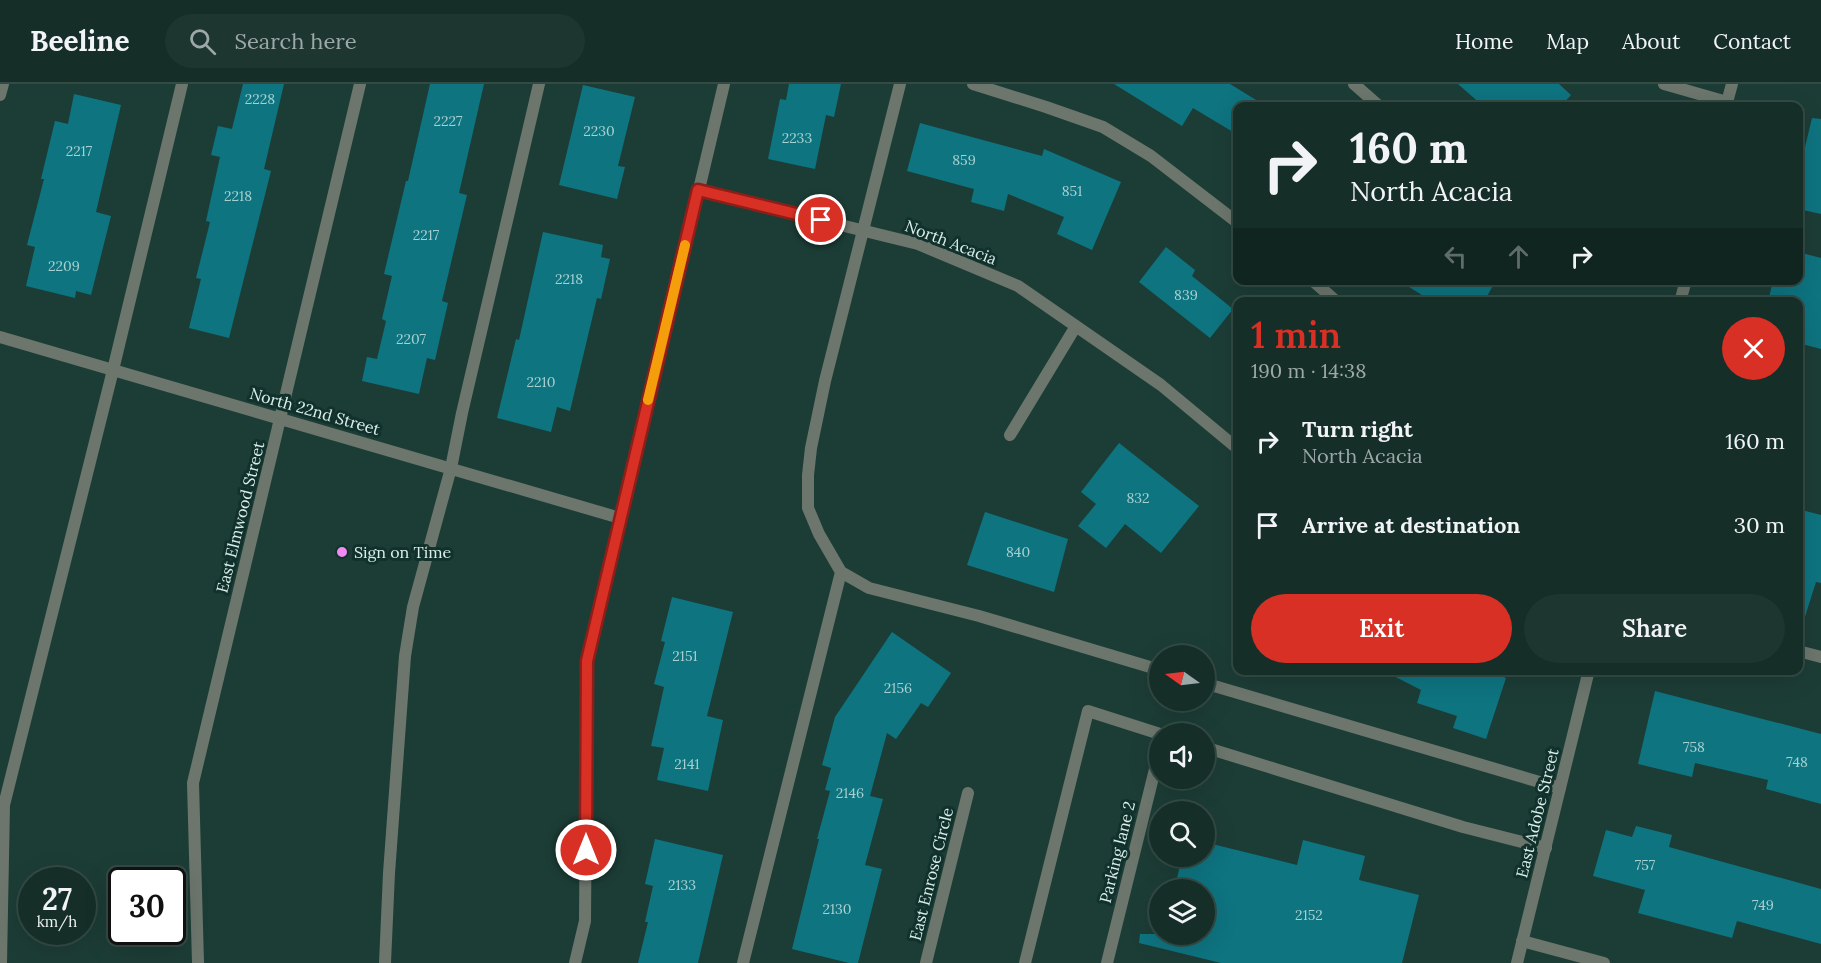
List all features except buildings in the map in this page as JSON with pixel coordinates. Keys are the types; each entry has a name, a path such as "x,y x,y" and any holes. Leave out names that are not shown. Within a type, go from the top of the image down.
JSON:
{"street":[{"path":"0,95 3,84"},
{"path":"1,963 4,805 182,84"},
{"name":"East Elmwood Street","path":"198,963 193,783 360,84"},
{"path":"386,963 389,873 405,656 413,607 451,468 464,402 539,84"},
{"path":"575,963 585,921 587,661 724,84"},
{"path":"900,84 825,381 811,448 808,508 819,534 841,572 869,588 979,616 1149,667"},
{"path":"973,84 1103,127 1151,156 1233,219"},
{"path":"1354,84 1374,102"},
{"path":"1664,84 1721,102"},
{"path":"1728,102 1732,84"},
{"name":"North Acacia","path":"698,190 918,244 1018,286 1161,385 1233,444"},
{"path":"1318,285 1331,297"},
{"path":"1010,435 1076,327"},
{"name":"North 22nd Street","path":"0,336 620,518"},
{"path":"743,963 841,572"},
{"path":"1803,652 1821,657"},
{"name":"East Adobe Street","path":"1517,963 1588,675"},
{"path":"1215,686 1560,788"},
{"path":"1025,963 1088,711 1149,730"},
{"path":"1215,750 1462,827 1546,848"},
{"name":"Parking lane 2","path":"1107,963 1150,789"},
{"name":"East Enrose Circle","path":"926,963 968,793"},
{"path":"1522,941 1604,963"}],"slow traffic":[{"path":"648,400 685,245"}],"place":[{"name":"Sign on Time","path":"342,552"}],"route":[{"path":"586,850 587,661 698,190 821,220"}]}
